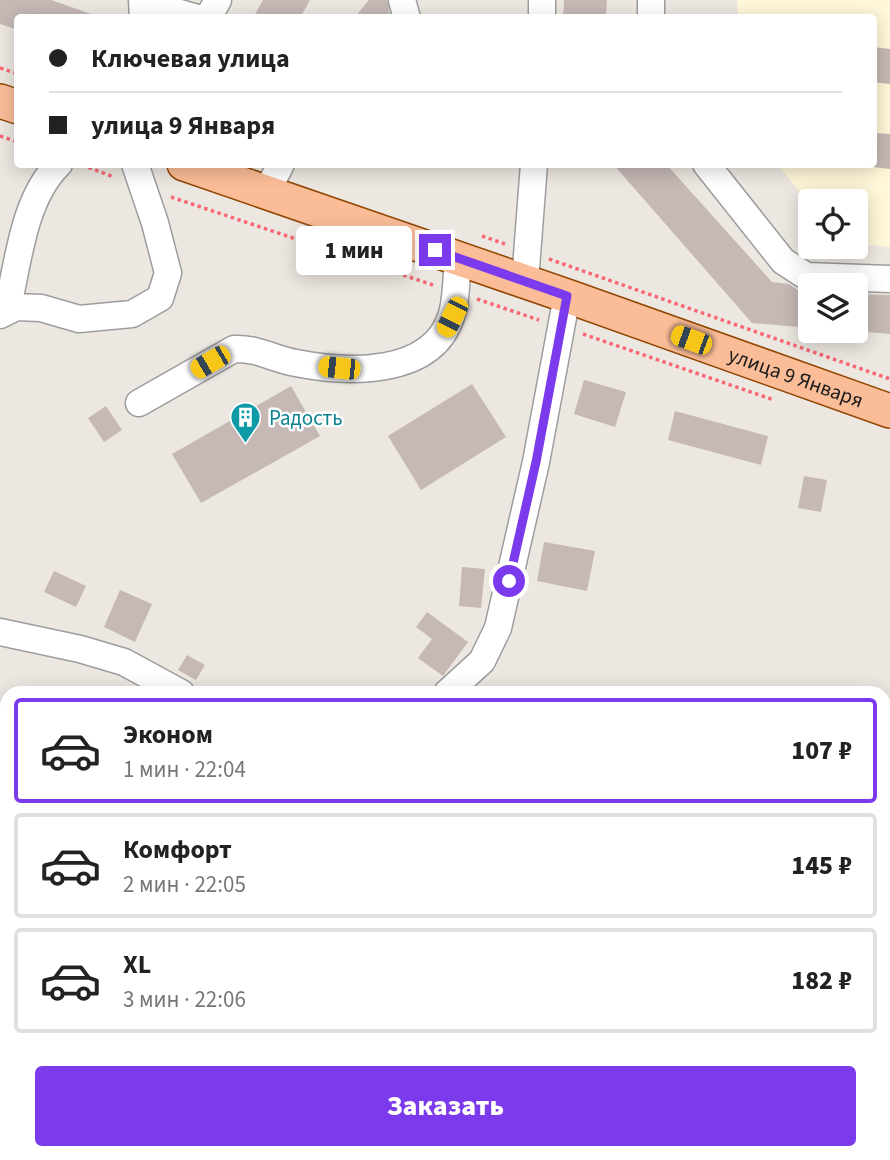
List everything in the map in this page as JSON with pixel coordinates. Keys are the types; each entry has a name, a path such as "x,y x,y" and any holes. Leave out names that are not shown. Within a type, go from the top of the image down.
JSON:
{"main road":[{"name":"улица 9 Января","path":"208,168 274,179 458,259 525,281 565,312 890,411"}],"lane":[{"path":"152,8 179,14"},
{"path":"4,313 32,207 37,194 56,168"},
{"path":"525,281 534,168"},
{"path":"709,168 783,261 793,268 806,275 890,279"},
{"path":"4,313 16,307 41,308 79,319 132,314 160,298 168,273 139,176"},
{"path":"139,403 234,349 249,348 295,363 339,368 385,368 414,359 439,340 452,317 458,259"},
{"path":"455,686 482,661 498,628 536,462 565,312"},
{"path":"0,632 57,643 124,662 168,686"}],"path":[{"path":"100,168 139,176 454,292 565,312 785,404"}],"shaded area":[{"path":"737,0 890,0 890,247 868,245 868,189 798,190 780,168 877,168 877,14 738,14"}],"building":[{"path":"0,0 51,0 91,14 14,14 14,29 0,24"},
{"path":"263,0 310,0 302,14 255,14"},
{"path":"369,0 387,0 390,14 357,14"},
{"path":"564,0 607,0 606,14 563,14"},
{"path":"877,47 890,49 890,84 877,82"},
{"path":"877,133 890,134 890,169 877,167"},
{"path":"616,168 670,168 772,282 789,284 798,290 798,327 752,323"},
{"path":"868,294 890,295 890,334 868,332"},
{"path":"584,380 626,392 615,427 574,414"},
{"path":"472,384 506,437 421,490 388,436"},
{"name":"Радость","path":"291,386 320,436 201,503 172,454"},
{"path":"106,406 122,430 104,442 88,418"},
{"path":"675,411 768,436 761,465 668,440"},
{"path":"804,476 827,480 821,512 798,508"},
{"path":"544,542 595,551 587,591 537,581"},
{"path":"462,567 485,569 481,608 459,606"},
{"path":"54,571 86,586 76,607 44,592"},
{"path":"120,590 152,604 135,642 104,627"},
{"path":"427,612 468,642 443,676 418,658 432,639 416,627"},
{"path":"187,655 205,665 196,680 178,670"}],"place":[{"name":"Радость","path":"246,445"}],"route":[{"path":"435,250 567,296 536,462 509,581"}]}
